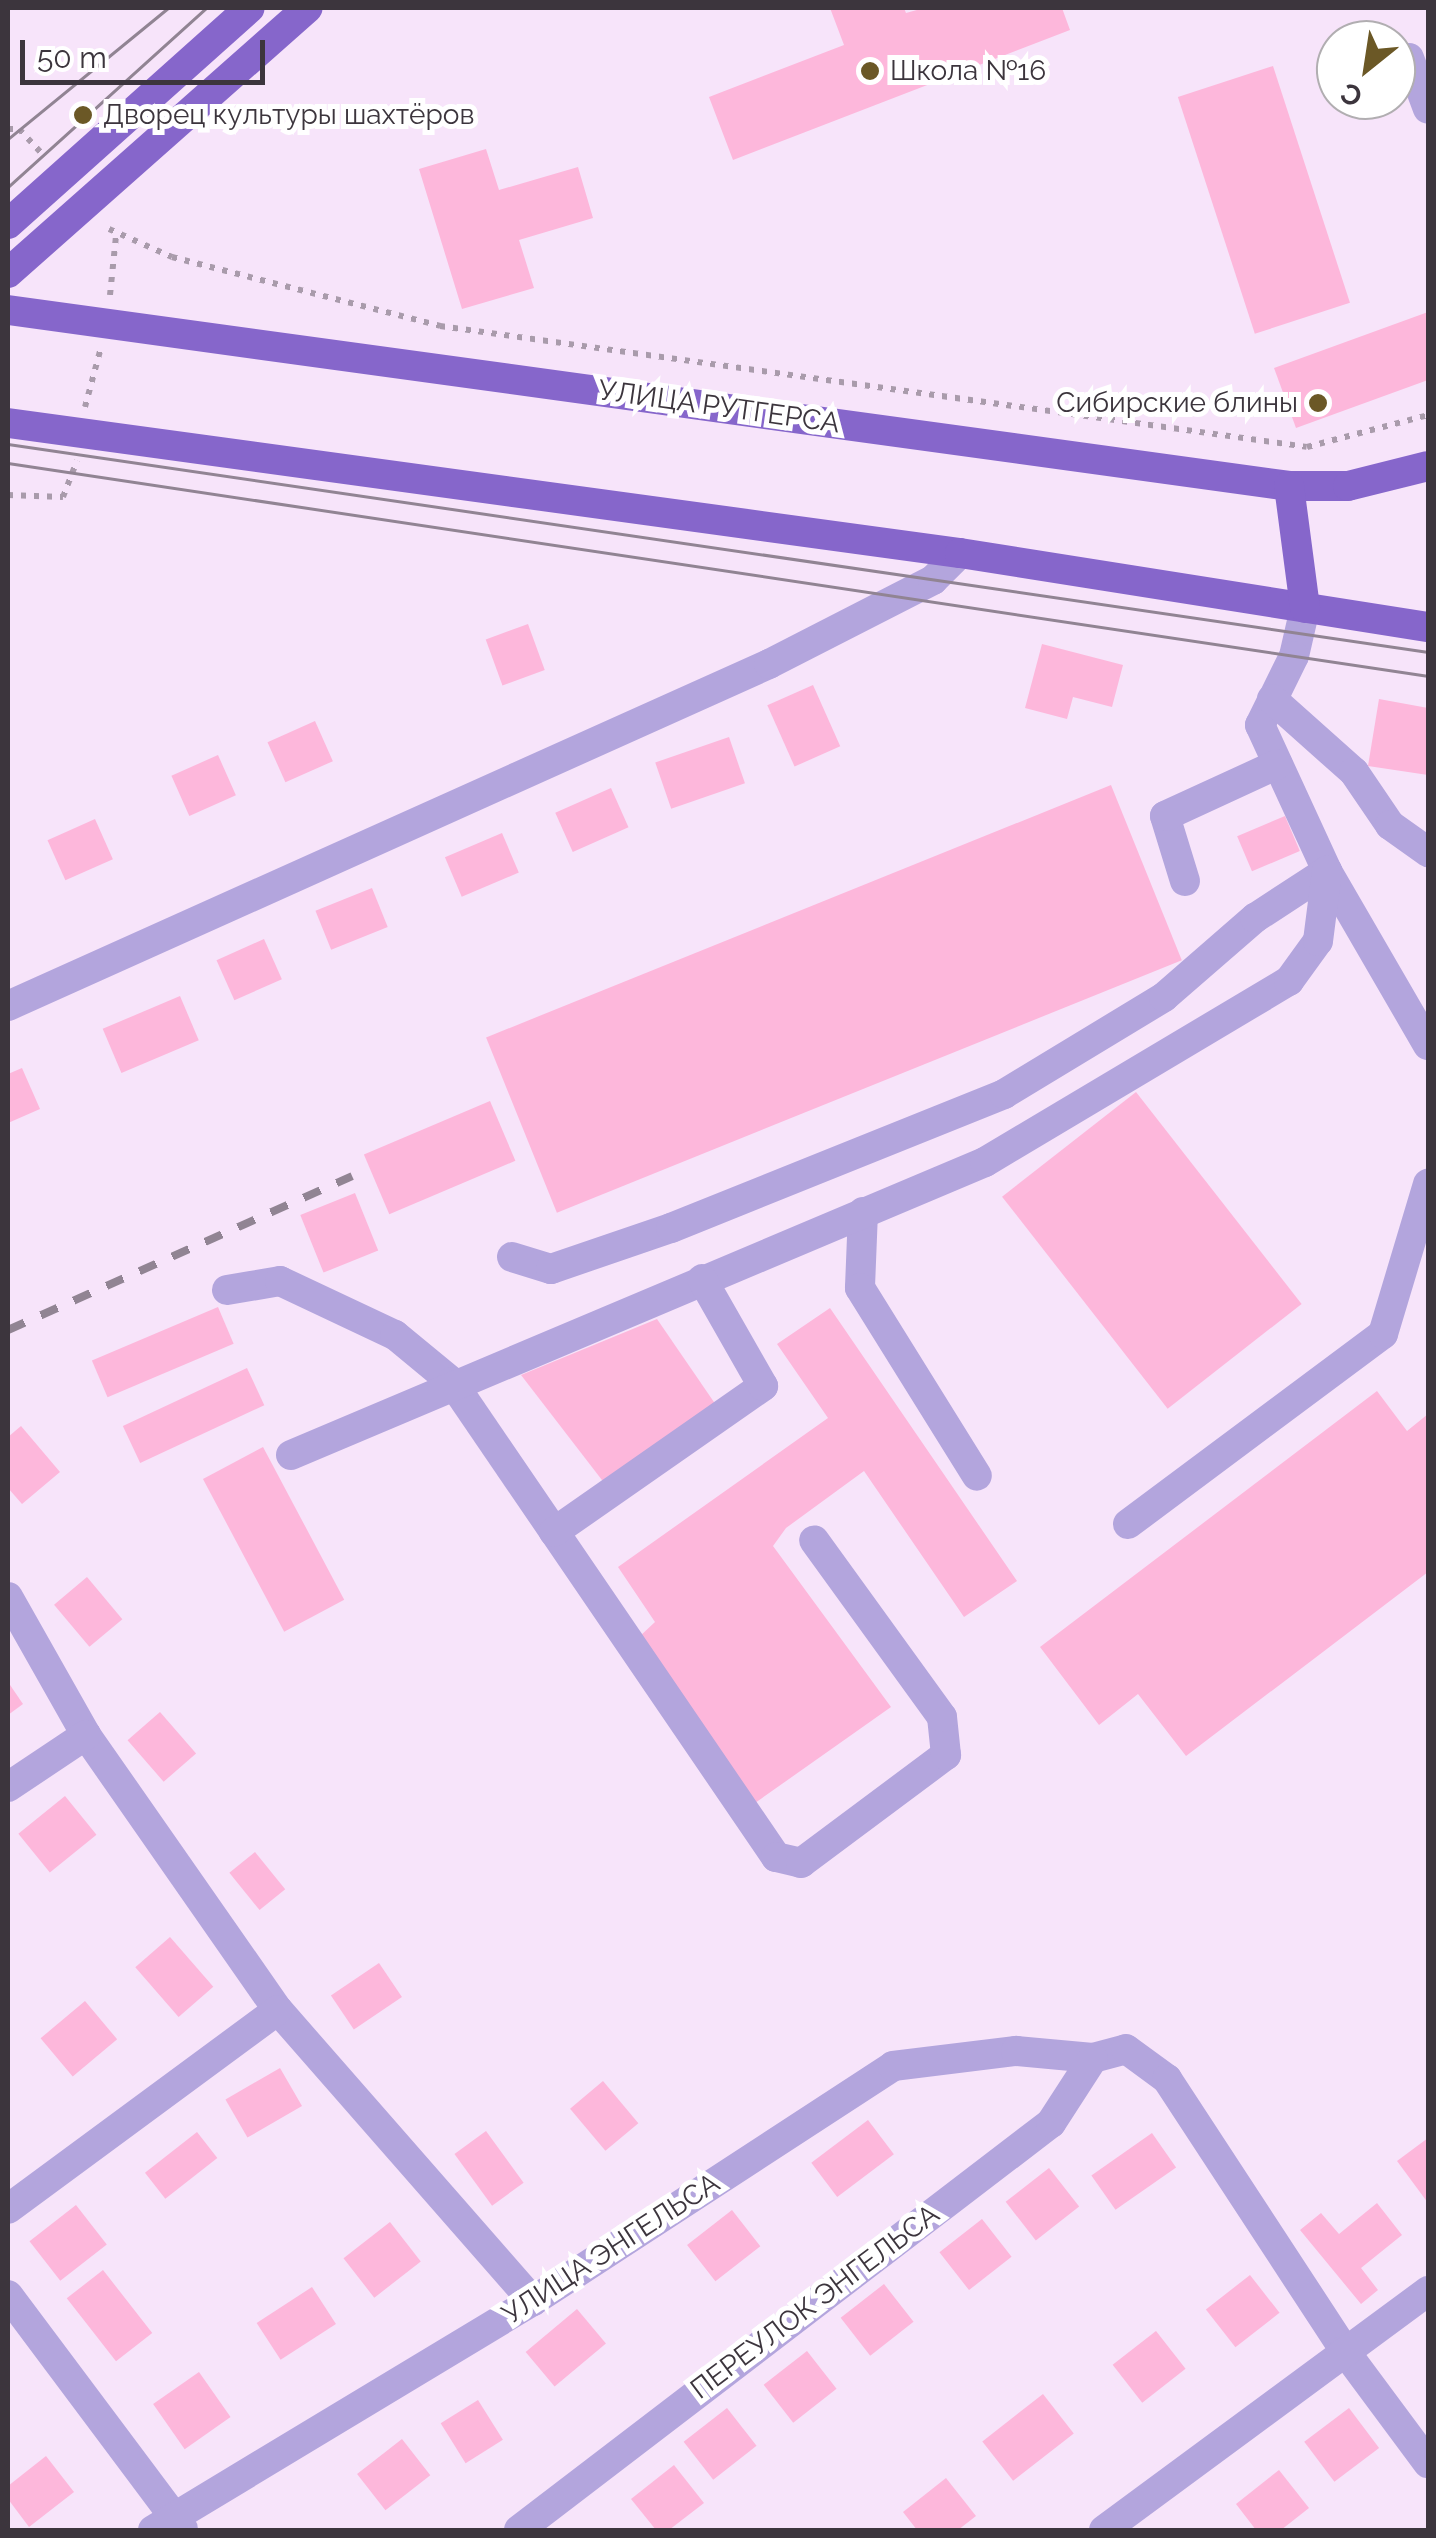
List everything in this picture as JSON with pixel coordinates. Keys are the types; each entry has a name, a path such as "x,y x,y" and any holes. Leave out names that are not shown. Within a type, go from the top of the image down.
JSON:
{"main road":[{"path":"8,224 250,8"},
{"path":"8,273 308,8"},
{"name":"УЛИЦА РУТГЕРСА","path":"8,310 1289,486 1348,486 1428,466"},
{"path":"8,424 960,554 1428,626"},
{"path":"1289,486 1305,608"}],"lane":[{"path":"1416,78 1428,109"},
{"path":"8,1006 769,664 933,580 960,554"},
{"path":"1305,608 1302,634 1260,724 1327,870 1428,1045"},
{"path":"1272,699 1354,772 1390,825 1428,852"},
{"path":"1185,881 1165,816 1278,764"},
{"path":"291,1455 452,1382 986,1162 1289,981 1318,940 1327,870"},
{"path":"512,1257 551,1269 671,1228 1004,1094 1164,997 1255,918 1327,870"},
{"path":"1128,1524 1383,1334 1428,1184"},
{"path":"863,1212 860,1288 977,1476"},
{"path":"554,1532 763,1386 702,1279"},
{"path":"227,1290 280,1280 395,1335 452,1382 776,1857 801,1863 946,1755 942,1717 814,1540"},
{"path":"8,1597 86,1735 278,2010 533,2302"},
{"path":"8,1788 86,1735"},
{"path":"8,2209 278,2010"},
{"name":"УЛИЦА ЭНГЕЛЬСА","path":"170,2526 533,2302 893,2066 1016,2051 1094,2058 1126,2050 1166,2079 1344,2350 1428,2463"},
{"name":"ПЕРЕУЛОК ЭНГЕЛЬСА","path":"519,2530 1051,2123 1094,2058"},
{"path":"1104,2530 1428,2291"},
{"path":"8,2295 170,2526"}],"path":[{"path":"8,129 19,129 50,163"},
{"path":"109,229 116,236 172,258 440,326 1307,446 1428,414"},
{"path":"108,305 116,236"},
{"path":"83,412 101,345"},
{"path":"8,495 63,497 79,444"}],"building":[{"name":"Школа №16","path":"830,8 904,8 906,13 924,8 1062,8 1070,30 733,160 709,97 844,45"},
{"path":"1273,66 1350,303 1255,334 1178,97"},
{"path":"486,149 499,190 578,167 593,218 519,240 534,288 462,309 419,169"},
{"path":"1428,312 1428,380 1296,428 1274,368"},
{"path":"528,624 545,670 502,685 486,639"},
{"path":"1042,644 1123,665 1112,707 1073,697 1067,719 1025,708"},
{"path":"813,685 840,746 795,767 767,705"},
{"path":"1379,699 1428,708 1428,775 1368,766"},
{"path":"315,721 333,761 285,782 267,742"},
{"path":"729,737 745,783 671,809 655,762"},
{"path":"218,755 236,795 189,816 171,776"},
{"path":"1111,785 1182,960 557,1213 486,1037"},
{"path":"611,788 628,827 573,852 555,813"},
{"path":"1285,816 1300,851 1252,871 1237,836"},
{"path":"95,819 113,859 65,880 47,840"},
{"path":"502,833 519,873 462,897 445,857"},
{"path":"372,888 388,927 331,950 315,911"},
{"path":"264,939 282,979 234,1000 216,960"},
{"path":"180,996 199,1040 121,1073 103,1029"},
{"path":"22,1068 40,1109 8,1123 8,1074"},
{"path":"1136,1092 1302,1304 1168,1409 1002,1197"},
{"path":"490,1101 515,1161 389,1214 364,1155"},
{"path":"355,1193 378,1250 324,1273 300,1215"},
{"path":"218,1307 234,1344 108,1397 92,1361"},
{"path":"830,1308 1017,1581 964,1617 864,1471 786,1528 773,1546 891,1707 755,1803 639,1637 655,1622 618,1567 828,1418 777,1344"},
{"path":"657,1319 716,1405 605,1484 521,1375"},
{"path":"247,1368 264,1405 140,1463 123,1426"},
{"path":"1377,1391 1407,1431 1428,1414 1428,1572 1186,1756 1138,1694 1099,1725 1040,1647"},
{"path":"21,1426 60,1472 22,1504 8,1488 8,1437"},
{"path":"263,1447 344,1600 284,1632 203,1479"},
{"path":"87,1577 122,1619 89,1647 54,1605"},
{"path":"8,1682 23,1704 8,1715"},
{"path":"160,1712 196,1754 164,1782 128,1740"},
{"path":"65,1796 96,1835 50,1873 18,1834"},
{"path":"255,1852 285,1889 260,1910 229,1873"},
{"path":"170,1937 213,1987 179,2017 135,1967"},
{"path":"379,1963 402,1997 354,2029 331,1995"},
{"path":"85,2001 117,2039 73,2077 41,2038"},
{"path":"280,2068 302,2106 247,2138 225,2100"},
{"path":"603,2081 638,2123 605,2151 570,2109"},
{"path":"868,2120 894,2154 837,2197 811,2163"},
{"path":"486,2131 524,2183 492,2206 454,2154"},
{"path":"197,2132 217,2158 165,2199 145,2173"},
{"path":"1152,2133 1176,2167 1115,2210 1091,2175"},
{"path":"1428,2138 1428,2203 1397,2161"},
{"path":"1049,2168 1079,2207 1036,2240 1006,2202"},
{"path":"1377,2203 1402,2235 1361,2268 1378,2290 1361,2304 1300,2230 1321,2213 1339,2234"},
{"path":"76,2205 107,2244 60,2281 30,2241"},
{"path":"732,2210 760,2246 715,2281 687,2245"},
{"path":"982,2219 1012,2257 969,2290 939,2252"},
{"path":"390,2222 421,2261 374,2298 344,2258"},
{"path":"103,2270 152,2333 116,2361 67,2298"},
{"path":"1250,2275 1280,2313 1235,2347 1206,2309"},
{"path":"884,2284 914,2322 870,2356 841,2318"},
{"path":"312,2287 336,2324 281,2360 257,2323"},
{"path":"577,2309 606,2343 555,2387 526,2352"},
{"path":"1156,2331 1186,2369 1142,2403 1113,2365"},
{"path":"807,2351 837,2389 793,2423 764,2385"},
{"path":"199,2372 231,2417 185,2449 153,2404"},
{"path":"1043,2394 1074,2433 1013,2481 982,2441"},
{"path":"478,2400 503,2440 466,2463 441,2423"},
{"path":"727,2408 757,2446 713,2480 684,2442"},
{"path":"1349,2408 1379,2448 1334,2482 1304,2442"},
{"path":"402,2439 430,2475 385,2510 357,2474"},
{"path":"46,2456 74,2492 29,2527 8,2499 8,2486"},
{"path":"674,2465 704,2503 669,2530 656,2530 631,2499"},
{"path":"1279,2470 1309,2508 1281,2530 1256,2530 1236,2504"},
{"path":"946,2478 976,2516 958,2530 917,2530 903,2512"}],"tram line":[{"path":"8,139 168,8"},
{"path":"8,187 206,8"},
{"path":"8,444 1428,652"},
{"path":"8,463 1428,676"}],"railway":[{"path":"8,1330 352,1176"}],"place":[{"name":"Школа №16","path":"870,71"},
{"name":"Дворец культуры шахтёров","path":"83,115"},
{"name":"Сибирские блины","path":"1318,403"}]}
